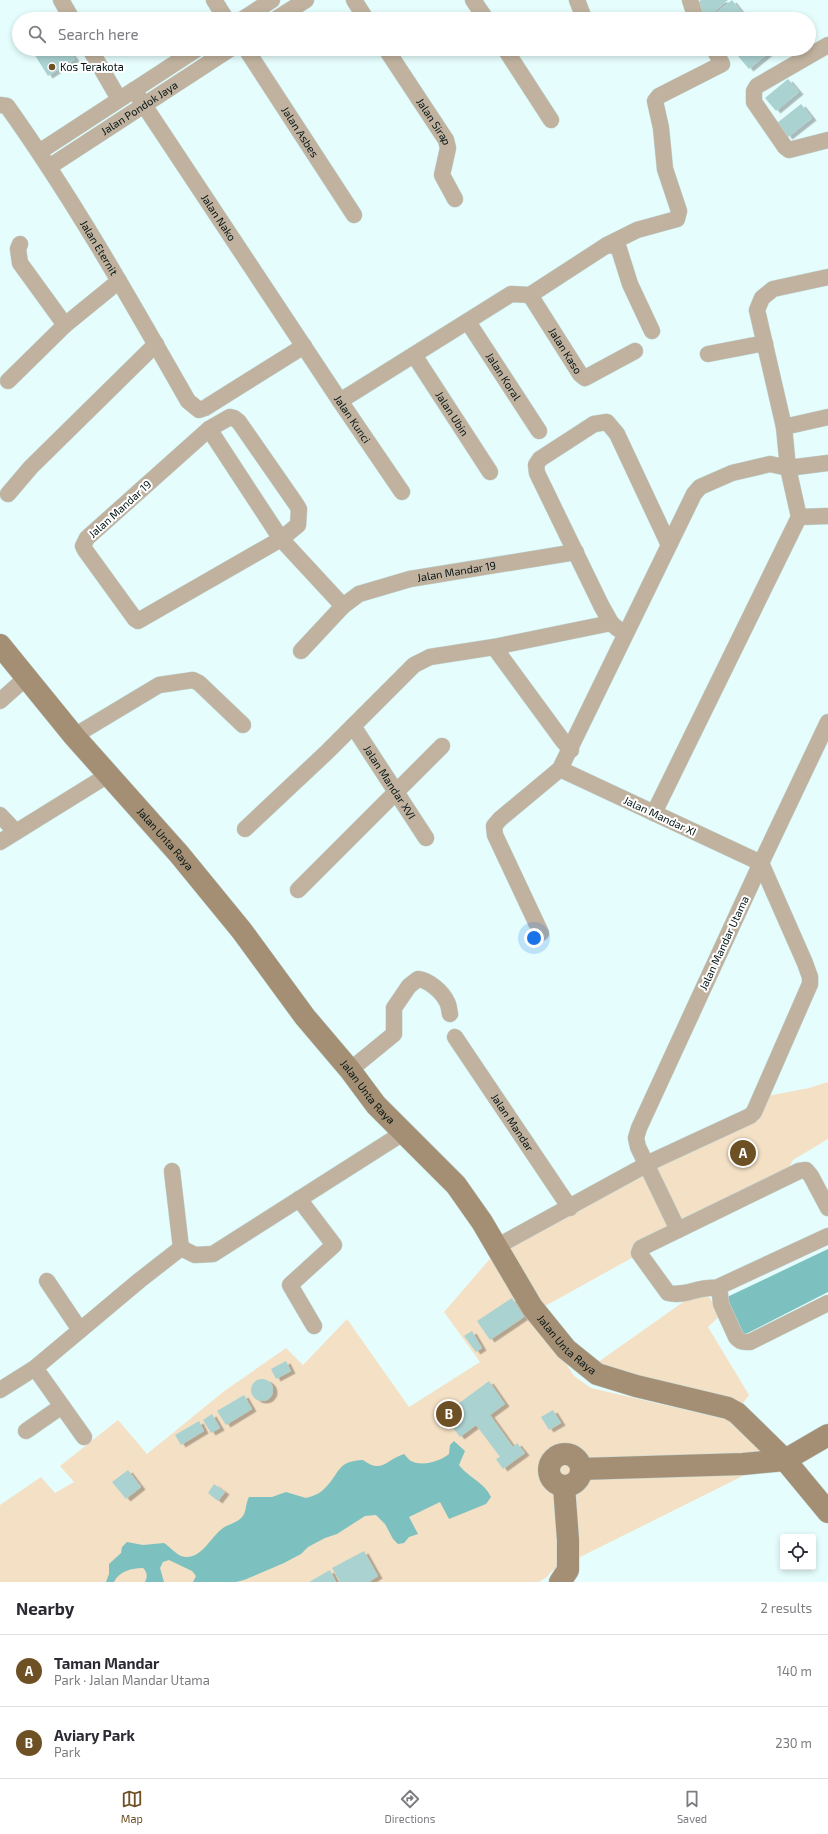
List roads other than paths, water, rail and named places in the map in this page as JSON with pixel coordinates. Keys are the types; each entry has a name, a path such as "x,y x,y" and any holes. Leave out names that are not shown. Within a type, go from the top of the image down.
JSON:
{"street":[{"path":"61,0 68,12"},
{"path":"214,0 222,12"},
{"path":"254,12 272,0"},
{"path":"287,12 306,0"},
{"path":"354,0 362,12"},
{"path":"473,0 481,12"},
{"path":"690,0 694,12"},
{"path":"816,52 828,45"},
{"path":"94,56 120,99"},
{"name":"Jalan Pondok Jaya","path":"39,152 185,56"},
{"name":"Jalan Pondok Jaya","path":"49,167 219,56"},
{"name":"Jalan Asbes","path":"251,56 354,215"},
{"name":"Jalan Sirap","path":"391,56 446,140 448,148 442,175 455,199"},
{"path":"510,56 551,120"},
{"path":"340,401 511,294 530,295 607,245 637,230 677,218 679,211 665,169 661,128 655,101 659,96 718,67 722,63 718,56"},
{"path":"809,56 757,86 753,97 754,102 785,148 789,150 828,140"},
{"name":"Jalan Nako","path":"134,90 304,346"},
{"name":"Jalan Eternit","path":"2,102 49,167 119,281 188,401 199,410 304,346"},
{"path":"20,244 18,249 20,263 65,325"},
{"path":"607,245 614,246 619,249 630,284 652,331"},
{"path":"654,813 799,517 788,468 784,427 757,310 762,298 773,289 828,277"},
{"path":"8,381 65,325 119,281"},
{"name":"Jalan Kaso","path":"530,295 580,374 585,378 635,351"},
{"name":"Jalan Koral","path":"468,322 540,431"},
{"path":"708,354 765,343"},
{"path":"8,494 31,467 156,344"},
{"name":"Jalan Kunci","path":"304,346 402,492"},
{"name":"Jalan Ubin","path":"414,355 490,472"},
{"path":"784,427 828,416"},
{"name":"Jalan Mandar 19","path":"225,418 234,418 239,422 299,509 298,525 281,539 138,622 84,550 83,546 87,538 209,429 225,418"},
{"path":"625,636 612,623 537,473 536,465 540,459 594,424 607,422 616,434 669,545"},
{"path":"209,429 281,539 343,606"},
{"path":"541,933 495,835 494,826 500,819 560,769 571,750 694,494 700,487 732,472 770,464 788,468 828,463"},
{"path":"799,517 828,516"},
{"name":"Jalan Mandar 19","path":"301,651 343,606 359,594 410,578 576,552"},
{"path":"245,829 353,726 414,665 430,658 494,647 612,623"},
{"name":"Jalan Unta Raya","path":"0,645 74,736 179,854 242,931 305,1017 350,1070 376,1105 456,1185 482,1222 541,1320 566,1349 583,1365 597,1374 615,1380 728,1408 737,1413 785,1460 828,1512"},
{"path":"494,647 571,750"},
{"path":"0,701 26,677"},
{"path":"74,736 159,685 193,680 199,683 243,724"},
{"name":"Jalan Mandar Utama","path":"678,1230 646,1166 636,1138 639,1128 760,863 828,722"},
{"name":"Jalan Mandar XVI","path":"353,726 426,838"},
{"path":"298,890 442,746"},
{"name":"Jalan Mandar XI","path":"560,769 760,863"},
{"path":"0,842 108,775"},
{"path":"0,816 16,832"},
{"path":"496,1247 646,1166 752,1114 810,984 810,977 805,963 760,863"},
{"path":"350,1070 394,1034 394,1008 409,986 418,979 425,980 439,992 447,1002 450,1014"},
{"name":"Jalan Mandar","path":"456,1037 570,1208"},
{"path":"181,1248 195,1255 212,1254 403,1133"},
{"path":"828,1208 811,1176 806,1170 800,1171 641,1248 639,1253 668,1293 678,1295 709,1287 716,1288 828,1236"},
{"path":"172,1171 181,1248"},
{"path":"299,1200 334,1245 290,1285 314,1326"},
{"path":"2,1383 35,1368 181,1248"},
{"path":"47,1280 80,1330"},
{"path":"716,1288 720,1294 722,1304 736,1337 739,1341 744,1342 750,1342 828,1303"},
{"path":"35,1368 84,1437"},
{"path":"26,1431 62,1406"},
{"path":"560,1582 568,1570 568,1540 564,1486 554,1482 549,1472 550,1466 556,1457 566,1454 577,1462 622,1451 748,1451 785,1460 828,1435"}],"water":[{"path":"828,1249 828,1292 740,1337 725,1298"},
{"path":"454,1441 465,1451 459,1465 485,1488 491,1497 486,1504 449,1519 440,1502 409,1517 418,1534 409,1537 404,1543 398,1544 393,1539 385,1524 376,1515 365,1516 337,1534 325,1538 308,1547 301,1554 284,1563 244,1580 236,1582 193,1582 196,1576 192,1571 169,1560 163,1562 160,1568 164,1582 145,1582 147,1574 143,1568 126,1571 119,1575 114,1582 106,1582 109,1574 109,1564 121,1553 122,1547 127,1542 143,1545 164,1543 177,1554 188,1557 205,1548 223,1528 238,1521 245,1513 249,1497 272,1497 286,1492 306,1498 323,1490 340,1469 348,1463 363,1460 369,1464 380,1466 404,1454 415,1463 431,1462 446,1457 449,1454 450,1445"}],"place":[{"name":"Kos Terakota","path":"52,67"},
{"name":"Taman Mandar","path":"743,1153"},
{"name":"Aviary Park","path":"449,1414"}]}
